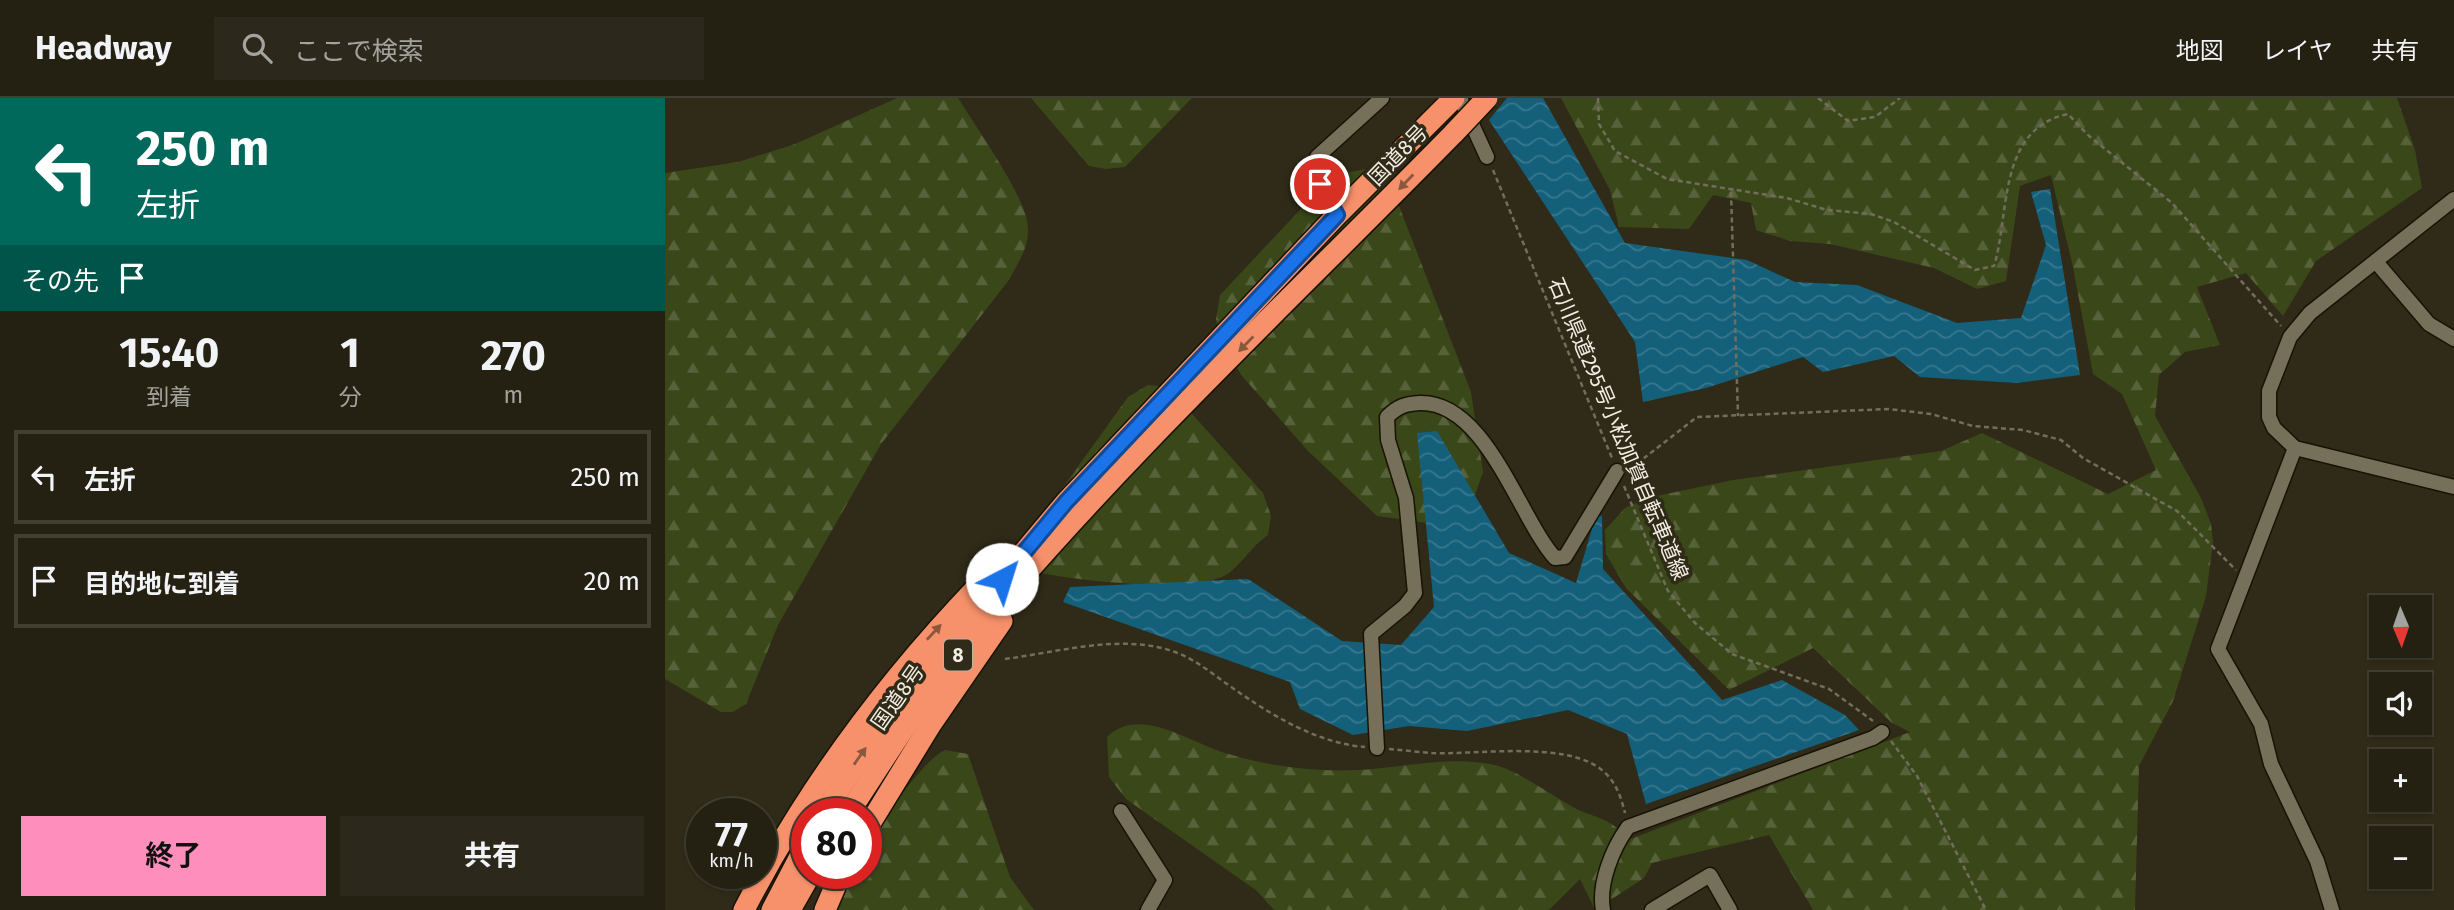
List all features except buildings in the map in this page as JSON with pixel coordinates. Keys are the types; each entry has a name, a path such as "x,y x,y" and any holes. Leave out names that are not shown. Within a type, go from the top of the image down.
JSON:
{"highway":[{"name":"国道8号","path":"859,798 920,706 1075,506 1487,98"},
{"name":"国道8号","path":"834,798 914,683 1337,215 1453,101"},
{"path":"882,805 1075,506"},
{"path":"744,910 815,787 883,693 939,627 1004,560 1075,506"},
{"path":"772,910 791,874"},
{"path":"790,910 802,889"},
{"path":"825,910 834,889"}],"street":[{"path":"1337,215 1316,174 1317,157 1382,98"},
{"path":"1453,101 1487,157"},
{"path":"2454,199 2377,263 2310,313 2290,337 2269,391 2269,417 2274,428 2295,448 2454,487"},
{"path":"2377,263 2429,324 2454,339"},
{"path":"1377,743 1371,634 1405,606 1415,593 1406,498 1388,440 1387,417 1404,404 1428,403 1456,415 1490,451 1555,558 1565,557 1619,474"},
{"path":"2295,448 2218,649 2261,724 2271,764 2317,861 2332,910"},
{"path":"1603,910 1601,899 1616,844 1628,827 1873,738 1882,732"},
{"path":"1121,811 1165,880 1148,910"},
{"path":"1652,910 1710,875 1730,910"}],"path":[{"path":"1598,98 1599,124 1615,151 1667,179 1787,198 1827,210 1871,214 1894,222 1975,270 1993,266 1999,248 2013,162 2036,131 2068,114 2089,136 2172,203 2290,337"},
{"path":"1818,98 1848,121 1875,117 1900,98"},
{"name":"石川県道295号小松加賀自転車道線","path":"1487,157 1668,592 1695,623 1732,654 1829,689 1849,701 1882,732 1917,776 1986,910"},
{"path":"1731,190 1738,416"},
{"path":"1619,474 1664,445 1697,418 1889,408 1931,414 1973,426 2023,430 2061,440 2083,458 2177,511 2245,580"},
{"path":"1005,659 1127,643 1166,649 1198,663 1261,708 1312,734 1351,746 1377,743 1433,753 1542,753 1578,758 1602,770 1620,793 1628,827"}],"green space":[{"path":"897,98 958,98 1020,200 1026,216 1027,242 1009,280 881,444 778,625 746,704 733,712 721,712 665,679 665,173 738,162 795,144"},
{"path":"1031,98 1192,98 1125,167 1106,169 1089,166"},
{"path":"1561,98 2397,98 2415,150 2422,188 2316,261 2283,316 2246,273 2197,287 2220,345 2185,352 2159,375 2155,416 2201,498 2211,524 2213,542 2206,596 2173,701 2139,766 2135,910 1813,910 1769,835 1652,863 1644,878 1595,910 1580,879 1549,910 1274,910 1257,891 1126,799 1109,777 1107,737 1120,728 1134,724 1165,729 1225,753 1290,767 1357,770 1443,762 1478,762 1514,772 1571,806 1615,826 1628,840 1910,732 1892,723 1813,648 1729,690 1626,588 1606,554 1605,530 1625,508 1647,498 1733,480 1941,451 1982,433 2108,494 2156,470 2122,394 2093,374 2073,267 2051,175 2020,186 2006,281 1977,289 1934,268 1830,244 1790,241 1756,230 1751,203 1713,195 1689,229 1619,227 1610,190"},
{"path":"1377,167 1387,175 1471,392 1483,472 1473,501 1442,525 1377,516 1308,451 1242,376 1221,345 1216,319 1220,295 1312,197 1345,173"},
{"path":"1148,385 1168,387 1263,493 1271,516 1268,535 1229,573 1213,580 1190,584 1131,584 1071,578 1028,570 1030,533 1128,397"},
{"path":"945,750 968,754 1010,877 1034,910 830,910 843,889 882,889 882,823 913,780"}],"water":[{"path":"1507,98 1543,98 1625,243 1747,260 1795,282 1857,285 1957,323 2021,318 2046,245 2031,192 2050,189 2080,375 2017,383 1920,377 1894,356 1823,372 1803,357 1706,388 1643,402 1635,342 1489,120"},
{"path":"1437,431 1509,553 1576,583 1596,515 1602,516 1603,569 1722,700 1782,680 1845,715 1859,730 1646,804 1627,734 1568,710 1467,731 1409,726 1353,735 1300,709 1290,682 1063,602 1070,587 1248,579 1342,641 1401,645 1434,607 1417,433"}],"route":[{"path":"1002,579 1066,502 1231,331 1337,215 1320,184"}]}
